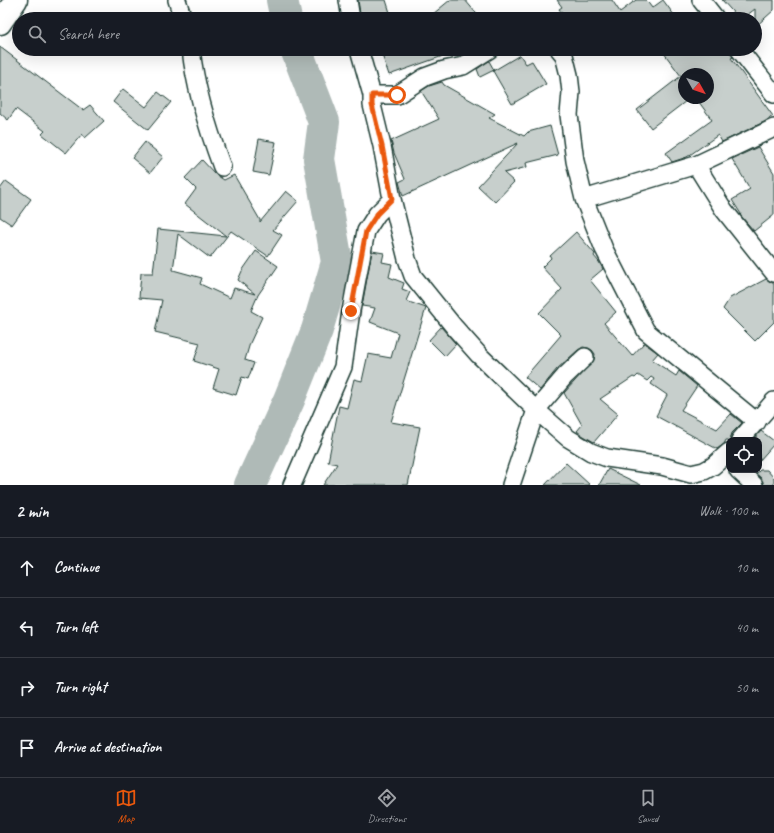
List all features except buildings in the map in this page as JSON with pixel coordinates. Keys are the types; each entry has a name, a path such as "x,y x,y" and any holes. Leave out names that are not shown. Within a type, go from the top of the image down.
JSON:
{"highway":[{"path":"0,23 12,2"}],"street":[{"path":"177,0 181,12"},
{"path":"348,0 350,12"},
{"path":"701,0 710,12"},
{"path":"192,56 194,72 216,152 222,168"},
{"path":"362,56 372,95 372,105 407,260 413,276 469,344 536,410 568,438 592,452 608,458 662,466 691,474 704,471 726,458"},
{"path":"372,95 397,95 425,76 463,66 479,56"},
{"path":"564,56 572,92 569,115 575,161 584,200 604,249 646,331 757,422"},
{"path":"744,56 774,94"},
{"path":"584,200 696,165 774,128"},
{"path":"696,165 724,210 774,273"},
{"path":"292,485 343,367 351,311 366,231 377,214 392,199"},
{"path":"511,485 536,410 565,376 585,357"},
{"path":"743,437 774,401"},
{"path":"741,473 754,485"}],"waterway":[{"path":"282,0 285,12"},
{"path":"250,485 289,400 317,330 337,262 319,159 324,122 299,56"}],"route":[{"path":"351,311 366,231 377,214 392,199 382,146 372,105 372,95 397,95"}]}
